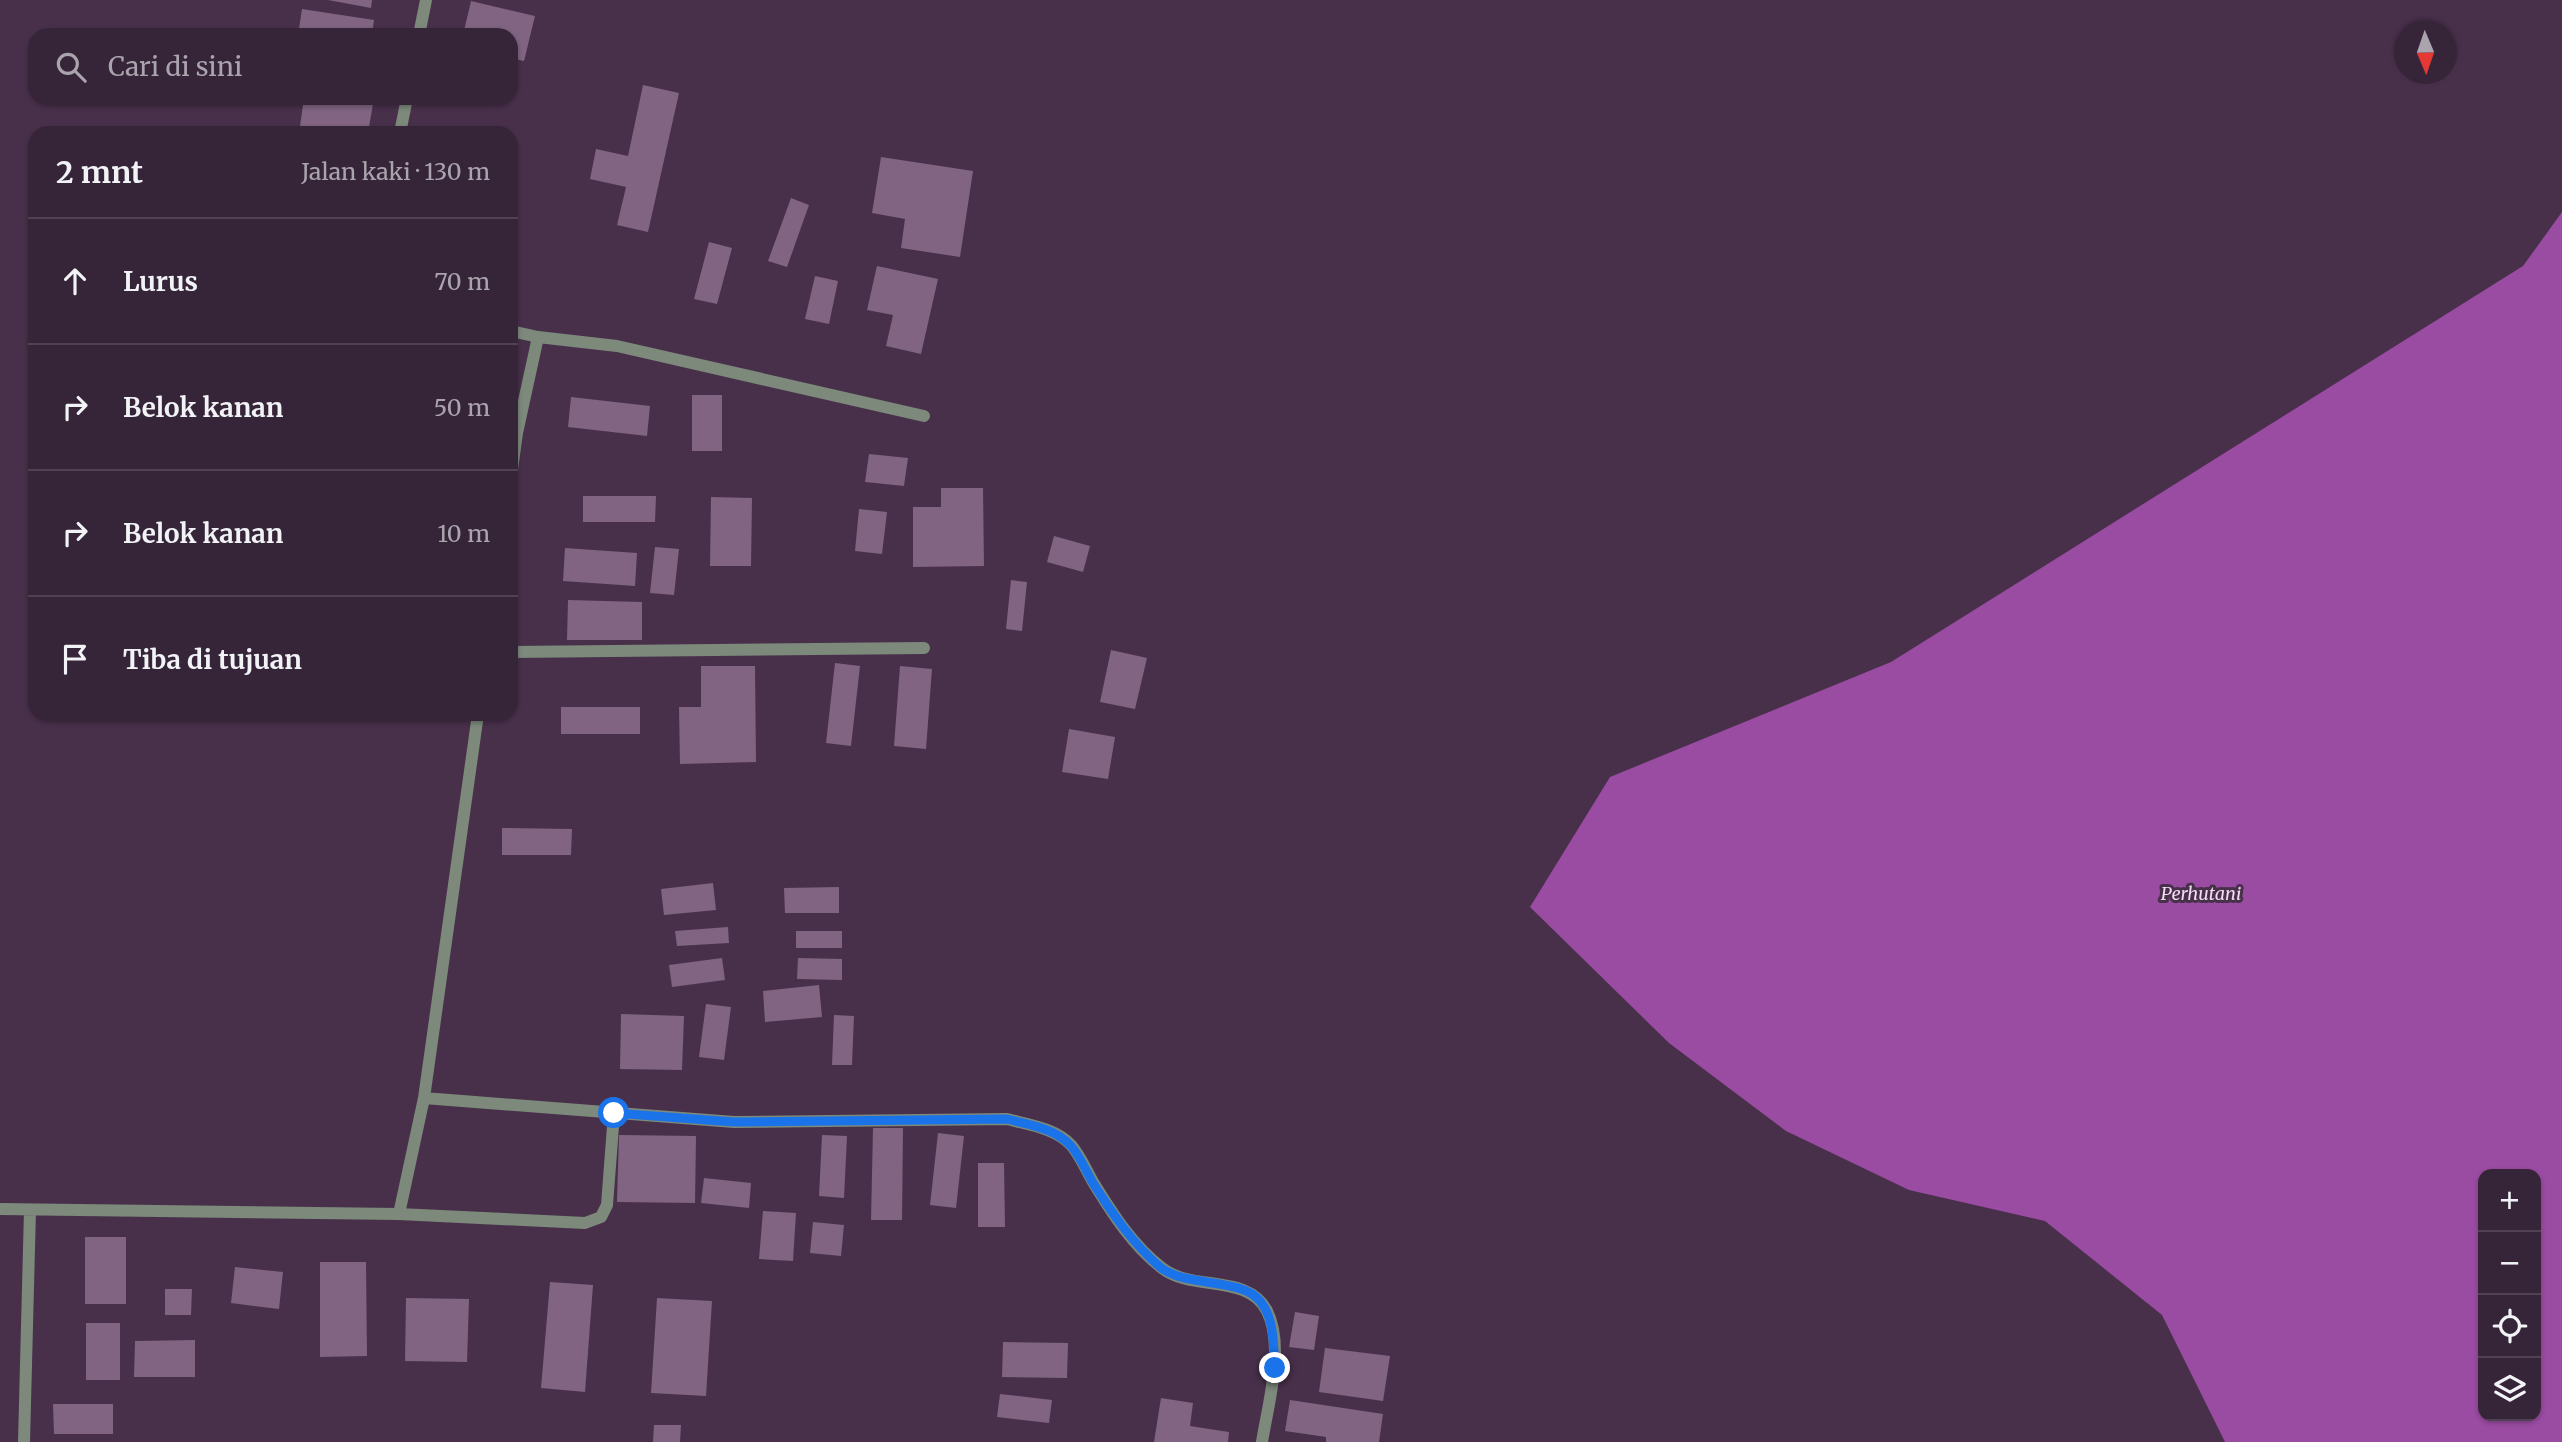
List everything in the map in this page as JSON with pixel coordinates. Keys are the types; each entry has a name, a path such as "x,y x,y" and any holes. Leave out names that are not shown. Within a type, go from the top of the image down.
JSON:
{"street":[{"path":"420,28 426,0"},
{"path":"401,126 406,105"},
{"path":"518,333 617,346 924,416"},
{"path":"518,428 537,337"},
{"path":"518,652 924,648"},
{"path":"399,1214 425,1098 477,721"},
{"path":"425,1098 734,1122 1007,1119 1048,1130 1070,1145 1101,1196 1142,1252 1166,1271 1193,1281 1238,1288 1258,1298 1268,1312 1275,1368 1262,1442"},
{"path":"0,1209 399,1214 585,1223 601,1217 607,1205 614,1113"},
{"path":"24,1442 30,1210"}],"green space":[{"name":"Perhutani","path":"2562,212 2562,1442 2225,1442 2162,1315 2045,1221 1909,1190 1786,1131 1669,1043 1530,907 1610,777 1891,662 2523,266"}],"building":[{"path":"328,0 372,0 371,8"},
{"path":"471,1 535,16 524,61 518,60 518,28 465,28"},
{"path":"302,9 374,20 373,28 299,28"},
{"path":"643,85 679,93 648,232 617,225 626,187 590,179 596,149 628,156"},
{"path":"303,105 373,105 369,126 300,126"},
{"path":"881,157 973,171 960,257 901,248 905,219 872,213"},
{"path":"791,198 809,205 787,267 768,261"},
{"path":"709,242 732,248 717,304 694,299"},
{"path":"877,266 938,279 921,354 886,346 893,315 867,310"},
{"path":"815,276 838,281 829,324 805,319"},
{"path":"692,395 722,395 722,451 692,451"},
{"path":"571,397 650,406 647,436 568,427"},
{"path":"869,454 908,458 904,486 865,482"},
{"path":"941,488 983,488 984,566 913,567 913,507 941,507"},
{"path":"583,496 656,496 655,522 583,522"},
{"path":"711,497 752,498 751,566 710,566"},
{"path":"859,509 887,512 882,554 855,551"},
{"path":"1054,536 1090,546 1083,572 1047,562"},
{"path":"655,547 679,549 674,595 650,593"},
{"path":"565,548 637,553 635,586 563,581"},
{"path":"1011,580 1027,582 1022,631 1006,629"},
{"path":"568,600 642,602 642,640 567,640"},
{"path":"1111,650 1147,658 1135,709 1100,702"},
{"path":"835,663 860,666 851,746 826,743"},
{"path":"701,666 755,666 756,762 680,764 679,707 701,707"},
{"path":"900,666 932,669 926,749 894,746"},
{"path":"561,707 640,707 640,734 561,734"},
{"path":"1069,729 1115,737 1108,779 1062,772"},
{"path":"502,828 572,829 571,855 502,855"},
{"path":"713,883 716,910 664,915 661,889"},
{"path":"839,887 839,913 785,913 784,888"},
{"path":"728,927 729,943 677,946 675,931"},
{"path":"796,931 842,931 842,948 796,948"},
{"path":"722,958 725,980 672,987 669,965"},
{"path":"798,958 842,959 842,980 797,979"},
{"path":"819,985 822,1017 765,1022 763,991"},
{"path":"706,1004 731,1007 724,1060 699,1057"},
{"path":"621,1014 684,1016 682,1070 620,1069"},
{"path":"834,1015 854,1016 852,1065 832,1065"},
{"path":"873,1128 903,1128 902,1220 871,1220"},
{"path":"938,1133 964,1136 956,1208 930,1205"},
{"path":"619,1135 696,1136 695,1203 617,1202"},
{"path":"822,1135 847,1136 844,1198 819,1196"},
{"path":"978,1163 1004,1163 1005,1227 978,1227"},
{"path":"704,1178 751,1183 749,1208 701,1203"},
{"path":"763,1211 796,1213 793,1261 759,1259"},
{"path":"813,1222 844,1225 841,1256 810,1253"},
{"path":"85,1237 126,1237 126,1304 85,1304"},
{"path":"320,1262 366,1262 367,1356 320,1357"},
{"path":"235,1267 283,1272 279,1309 231,1303"},
{"path":"550,1282 593,1285 585,1392 541,1388"},
{"path":"165,1289 192,1289 191,1315 165,1315"},
{"path":"406,1298 469,1299 467,1362 405,1361"},
{"path":"657,1298 712,1301 706,1396 651,1393"},
{"path":"1295,1312 1319,1316 1314,1350 1289,1347"},
{"path":"86,1323 120,1323 120,1380 86,1380"},
{"path":"195,1340 195,1377 134,1377 135,1341"},
{"path":"1003,1342 1068,1343 1067,1378 1002,1377"},
{"path":"1325,1348 1390,1356 1383,1401 1319,1392"},
{"path":"1000,1394 1052,1400 1049,1423 997,1417"},
{"path":"1161,1398 1193,1403 1190,1426 1229,1432 1228,1442 1154,1442"},
{"path":"1290,1400 1383,1414 1379,1442 1326,1442 1326,1437 1285,1431"},
{"path":"53,1404 113,1404 113,1434 54,1434"},
{"path":"654,1425 681,1425 680,1442 653,1442"}],"route":[{"path":"614,1113 734,1122 1007,1119 1048,1130 1070,1145 1101,1196 1142,1252 1166,1271 1193,1281 1238,1288 1258,1298 1268,1312 1275,1368"}]}
